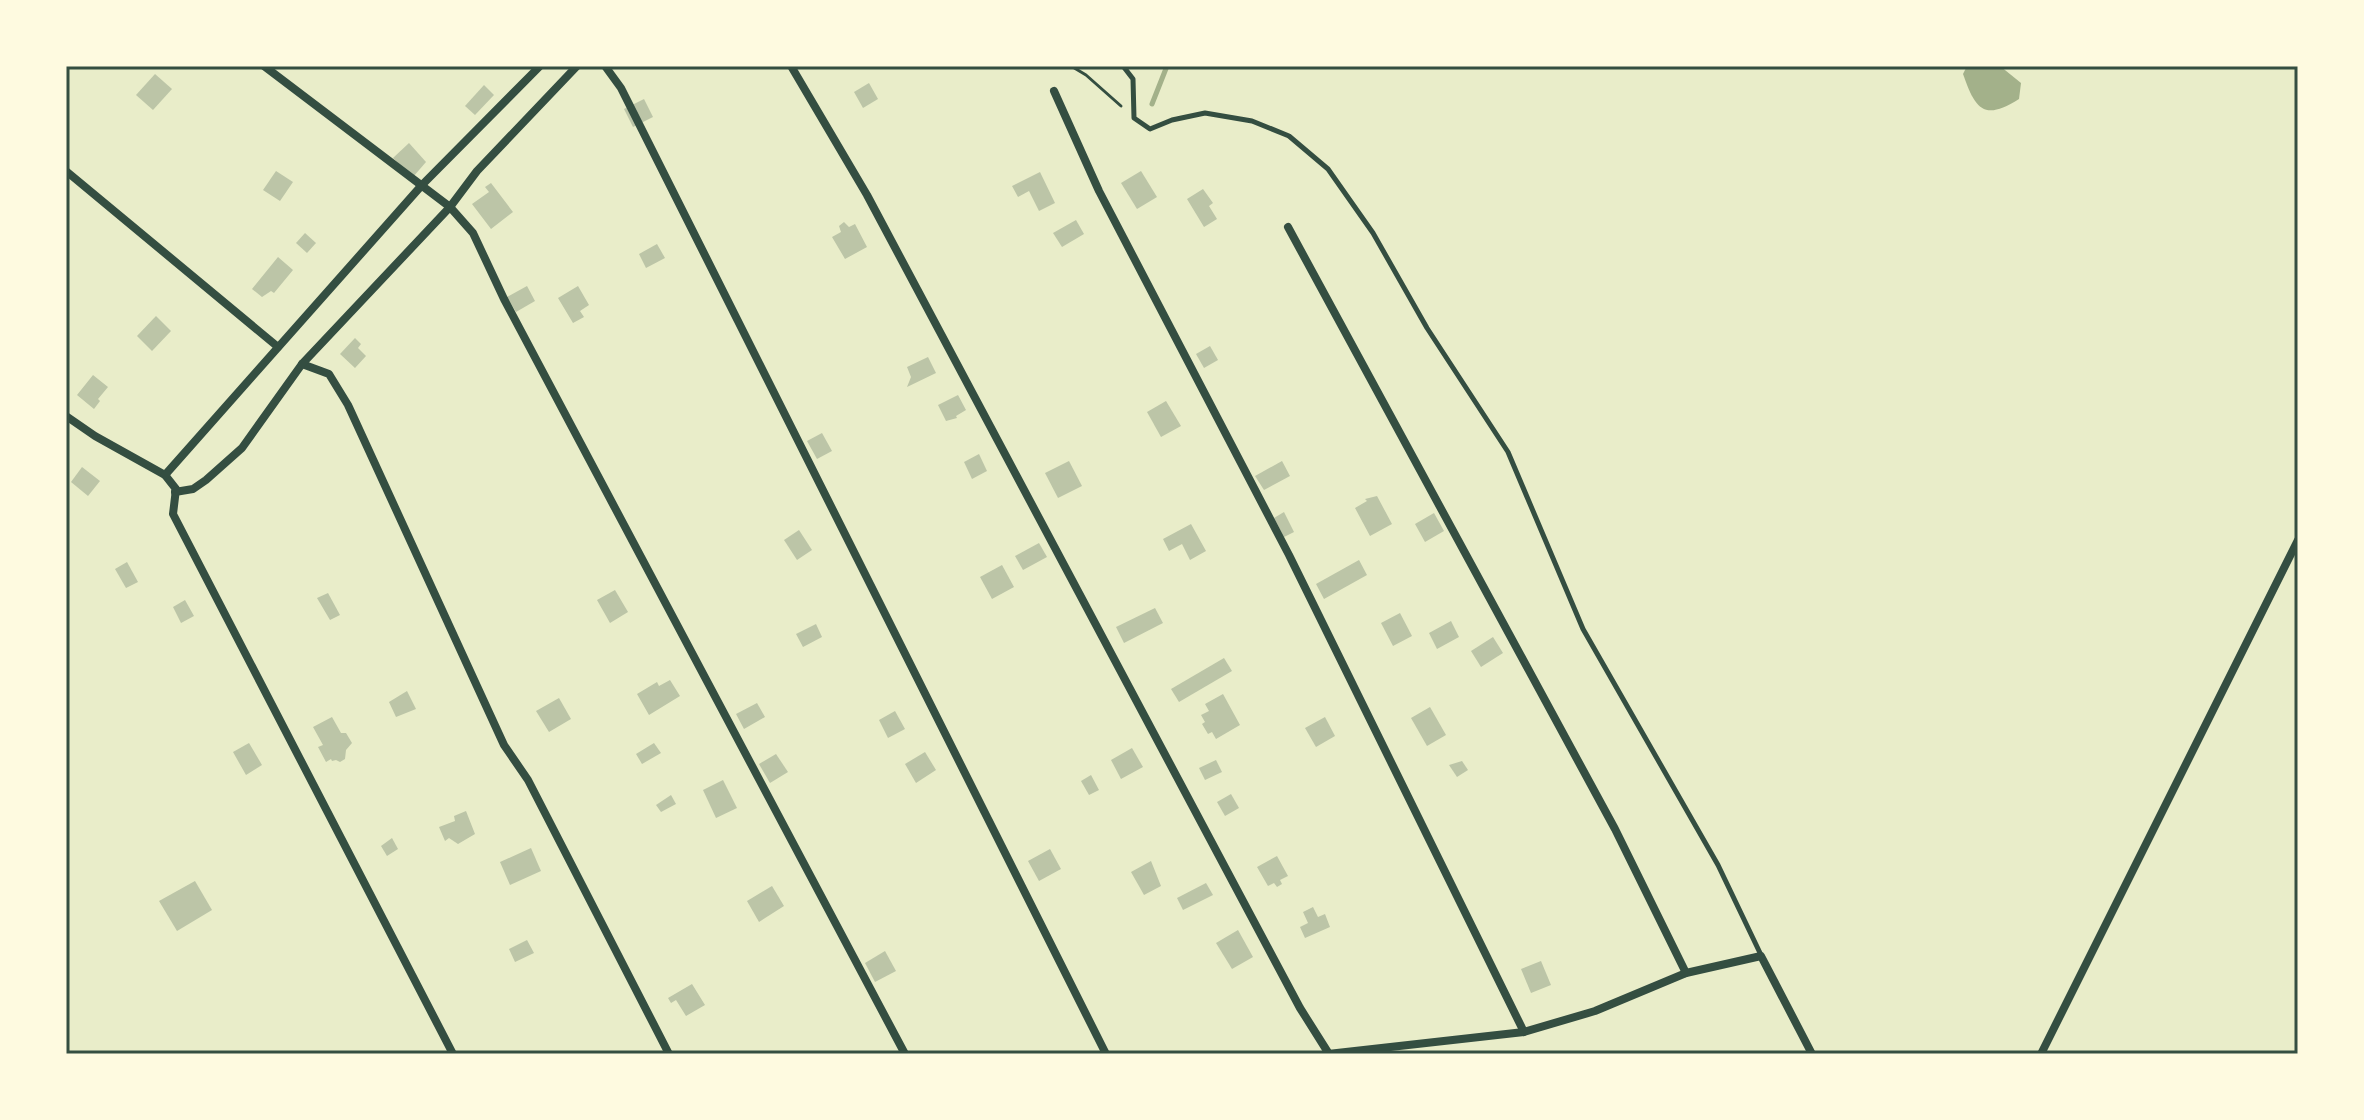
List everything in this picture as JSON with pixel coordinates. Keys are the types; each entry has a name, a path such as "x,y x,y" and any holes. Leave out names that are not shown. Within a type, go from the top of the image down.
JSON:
{"street":[{"path":"264,66 450,207 473,233 504,299 905,1054"},
{"path":"165,475 422,185 540,66"},
{"path":"175,492 193,489 242,448 302,364 577,66"},
{"path":"605,66 621,88 1106,1054"},
{"path":"791,66 867,195 1300,1008 1329,1054 1524,1032 1595,1011 1686,973 1761,956 1812,1054"},
{"path":"1054,91 1099,191 1289,555 1524,1032"},
{"path":"66,171 278,347"},
{"path":"1288,227 1615,829 1686,973"},
{"path":"302,364 329,374 348,405 504,745 528,780 669,1054"},
{"path":"66,416 165,475 175,492 173,514 453,1054"},
{"path":"2041,1054 2298,540"}],"lane":[{"path":"1123,66 1133,79 1134,118 1150,129 1172,120 1205,113 1252,121 1289,136 1328,169 1373,233 1427,328 1508,452 1583,629 1718,865 1761,956"}],"path":[{"path":"1071,66 1086,75 1134,118"}],"shaded area":[{"path":"1967,66 2000,66 2021,83 2019,99 1997,110 1982,108 1976,103 1963,74"}],"building":[{"path":"155,74 172,89 153,110 136,95"},
{"path":"869,83 878,99 863,108 854,92"},
{"path":"484,85 494,95 475,115 465,106"},
{"path":"644,99 653,117 633,127 624,109"},
{"path":"409,143 426,162 413,177 393,158"},
{"path":"276,171 293,182 280,201 263,190"},
{"path":"1141,171 1157,197 1137,209 1121,183"},
{"path":"1040,172 1055,203 1039,211 1029,191 1018,197 1012,186"},
{"path":"491,183 513,212 491,229 472,204 489,192 485,187"},
{"path":"1203,189 1213,203 1209,206 1217,219 1204,227 1187,199"},
{"path":"1076,220 1084,234 1062,247 1053,233"},
{"path":"844,222 849,227 855,224 867,247 845,259 832,237 841,232 839,226"},
{"path":"305,233 316,243 307,253 296,243"},
{"path":"657,244 665,258 646,268 639,254"},
{"path":"278,257 293,270 274,293 271,291 262,297 252,289"},
{"path":"527,286 535,301 516,312 507,297"},
{"path":"578,286 589,305 580,311 584,317 573,323 558,298"},
{"path":"156,316 171,331 152,351 137,336"},
{"path":"355,338 361,344 358,348 366,356 355,368 340,354"},
{"path":"1210,346 1218,360 1204,368 1196,354"},
{"path":"928,357 936,373 907,387 911,377 907,367"},
{"path":"93,375 108,387 94,409 77,395"},
{"path":"958,395 966,410 957,418 946,421 938,405"},
{"path":"1166,401 1181,426 1161,437 1147,412"},
{"path":"822,433 832,451 817,459 807,441"},
{"path":"979,454 987,471 972,479 964,462"},
{"path":"1069,461 1082,486 1058,498 1045,473"},
{"path":"1282,461 1290,476 1264,490 1255,476"},
{"path":"82,467 100,481 88,496 71,482"},
{"path":"1377,496 1392,524 1370,536 1355,508 1367,501 1365,499"},
{"path":"1284,512 1294,532 1284,537 1274,518"},
{"path":"1434,513 1444,531 1425,542 1415,524"},
{"path":"1191,524 1206,551 1190,560 1182,544 1169,551 1163,539"},
{"path":"799,530 812,550 797,560 784,540"},
{"path":"1039,543 1047,557 1023,570 1015,556"},
{"path":"1359,560 1367,575 1324,599 1316,584"},
{"path":"127,562 138,582 126,588 115,569"},
{"path":"1002,565 1014,587 992,599 980,577"},
{"path":"615,590 628,612 610,623 597,600"},
{"path":"328,593 340,615 330,620 317,598"},
{"path":"185,600 194,616 181,623 173,607"},
{"path":"1155,608 1163,623 1124,643 1116,627"},
{"path":"1400,613 1412,636 1393,646 1381,623"},
{"path":"1451,621 1459,637 1437,649 1429,633"},
{"path":"816,624 822,637 803,647 796,634"},
{"path":"1493,637 1503,653 1481,667 1471,651"},
{"path":"1224,658 1232,671 1179,702 1171,689"},
{"path":"670,680 680,696 649,715 637,694 657,682 659,686"},
{"path":"407,691 416,709 396,717 389,702"},
{"path":"1223,694 1240,725 1216,739 1212,732 1208,734 1201,715 1209,711 1205,704"},
{"path":"559,698 571,719 549,732 536,711"},
{"path":"757,703 765,717 744,729 736,714"},
{"path":"1430,707 1446,735 1427,746 1411,718"},
{"path":"895,711 905,729 888,738 879,720"},
{"path":"332,717 341,733 346,733 352,743 346,750 345,759 340,762 331,759 326,762 318,747 323,745 313,727"},
{"path":"1325,717 1335,736 1316,747 1305,728"},
{"path":"249,743 262,765 246,775 233,752"},
{"path":"654,743 661,753 642,764 636,754"},
{"path":"1132,748 1143,767 1121,779 1111,760"},
{"path":"925,752 936,770 916,783 905,764"},
{"path":"776,754 788,772 770,783 759,764"},
{"path":"1216,760 1222,772 1205,780 1199,768"},
{"path":"1462,761 1468,770 1457,777 1449,765"},
{"path":"1091,775 1099,790 1089,795 1081,781"},
{"path":"723,780 737,808 716,818 703,790"},
{"path":"1231,794 1239,808 1225,816 1217,802"},
{"path":"671,795 676,804 661,812 656,805"},
{"path":"466,811 475,834 458,844 449,838 445,841 439,827 455,821 454,816"},
{"path":"392,838 398,849 387,856 381,846"},
{"path":"531,848 541,871 510,885 500,862"},
{"path":"1050,849 1061,869 1039,881 1028,861"},
{"path":"1277,856 1288,876 1280,880 1282,884 1277,887 1274,883 1268,886 1257,867"},
{"path":"1151,861 1161,886 1144,895 1131,872"},
{"path":"195,881 212,910 177,931 159,901"},
{"path":"1206,883 1213,895 1183,910 1177,898"},
{"path":"772,886 784,906 759,922 747,901"},
{"path":"1313,907 1318,917 1325,914 1330,927 1305,938 1300,927 1308,923 1303,912"},
{"path":"1238,930 1253,957 1232,969 1216,943"},
{"path":"527,940 534,953 515,962 509,949"},
{"path":"885,951 896,971 875,982 865,963"},
{"path":"1541,961 1551,985 1531,993 1521,969"},
{"path":"692,984 705,1005 686,1016 676,1000 671,1003 668,998"}],"waterway":[{"path":"1152,104 1167,66"}]}
